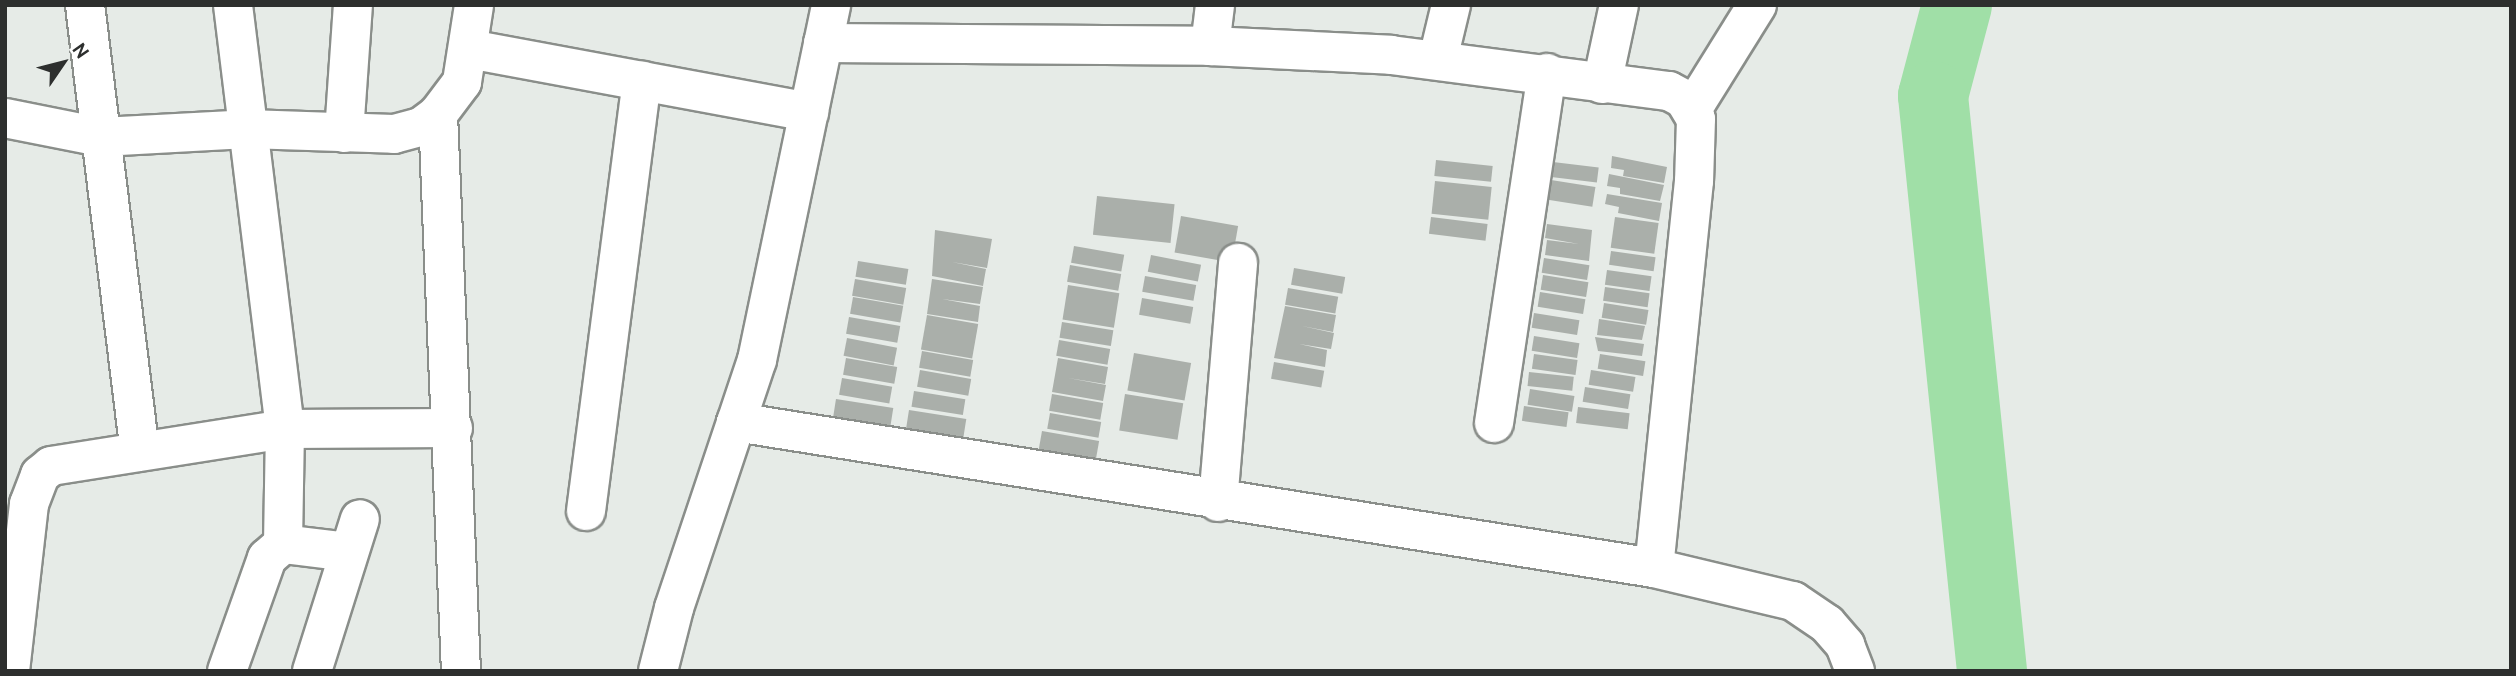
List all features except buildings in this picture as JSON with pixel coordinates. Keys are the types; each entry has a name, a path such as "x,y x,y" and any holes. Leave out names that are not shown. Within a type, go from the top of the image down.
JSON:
{"street":[{"path":"85,5 140,452"},
{"path":"233,5 285,429 283,544"},
{"path":"344,133 353,5"},
{"path":"5,118 101,137 247,129 394,134 421,127 438,114 462,82 474,5"},
{"path":"658,671 674,608 757,359 831,5"},
{"path":"1210,46 1214,5"},
{"path":"1438,59 1451,5"},
{"path":"1602,84 1619,5"},
{"path":"1654,568 1694,181 1693,108 1757,5"},
{"path":"823,43 1210,46 1438,59 1602,84 1669,91 1693,108"},
{"path":"469,49 809,112"},
{"path":"1494,423 1547,74"},
{"path":"586,511 642,81"},
{"path":"438,114 461,671"},
{"path":"1218,502 1238,263"},
{"path":"736,422 1218,502 1654,568 1793,601 1827,624 1845,645 1855,671"},
{"path":"10,671 29,504 40,475 74,459 140,452 285,429 453,428"},
{"path":"227,671 256,581 267,558 283,544 354,535 312,671"}],"waterway":[{"path":"1957,5 1933,96 1992,671"}]}
